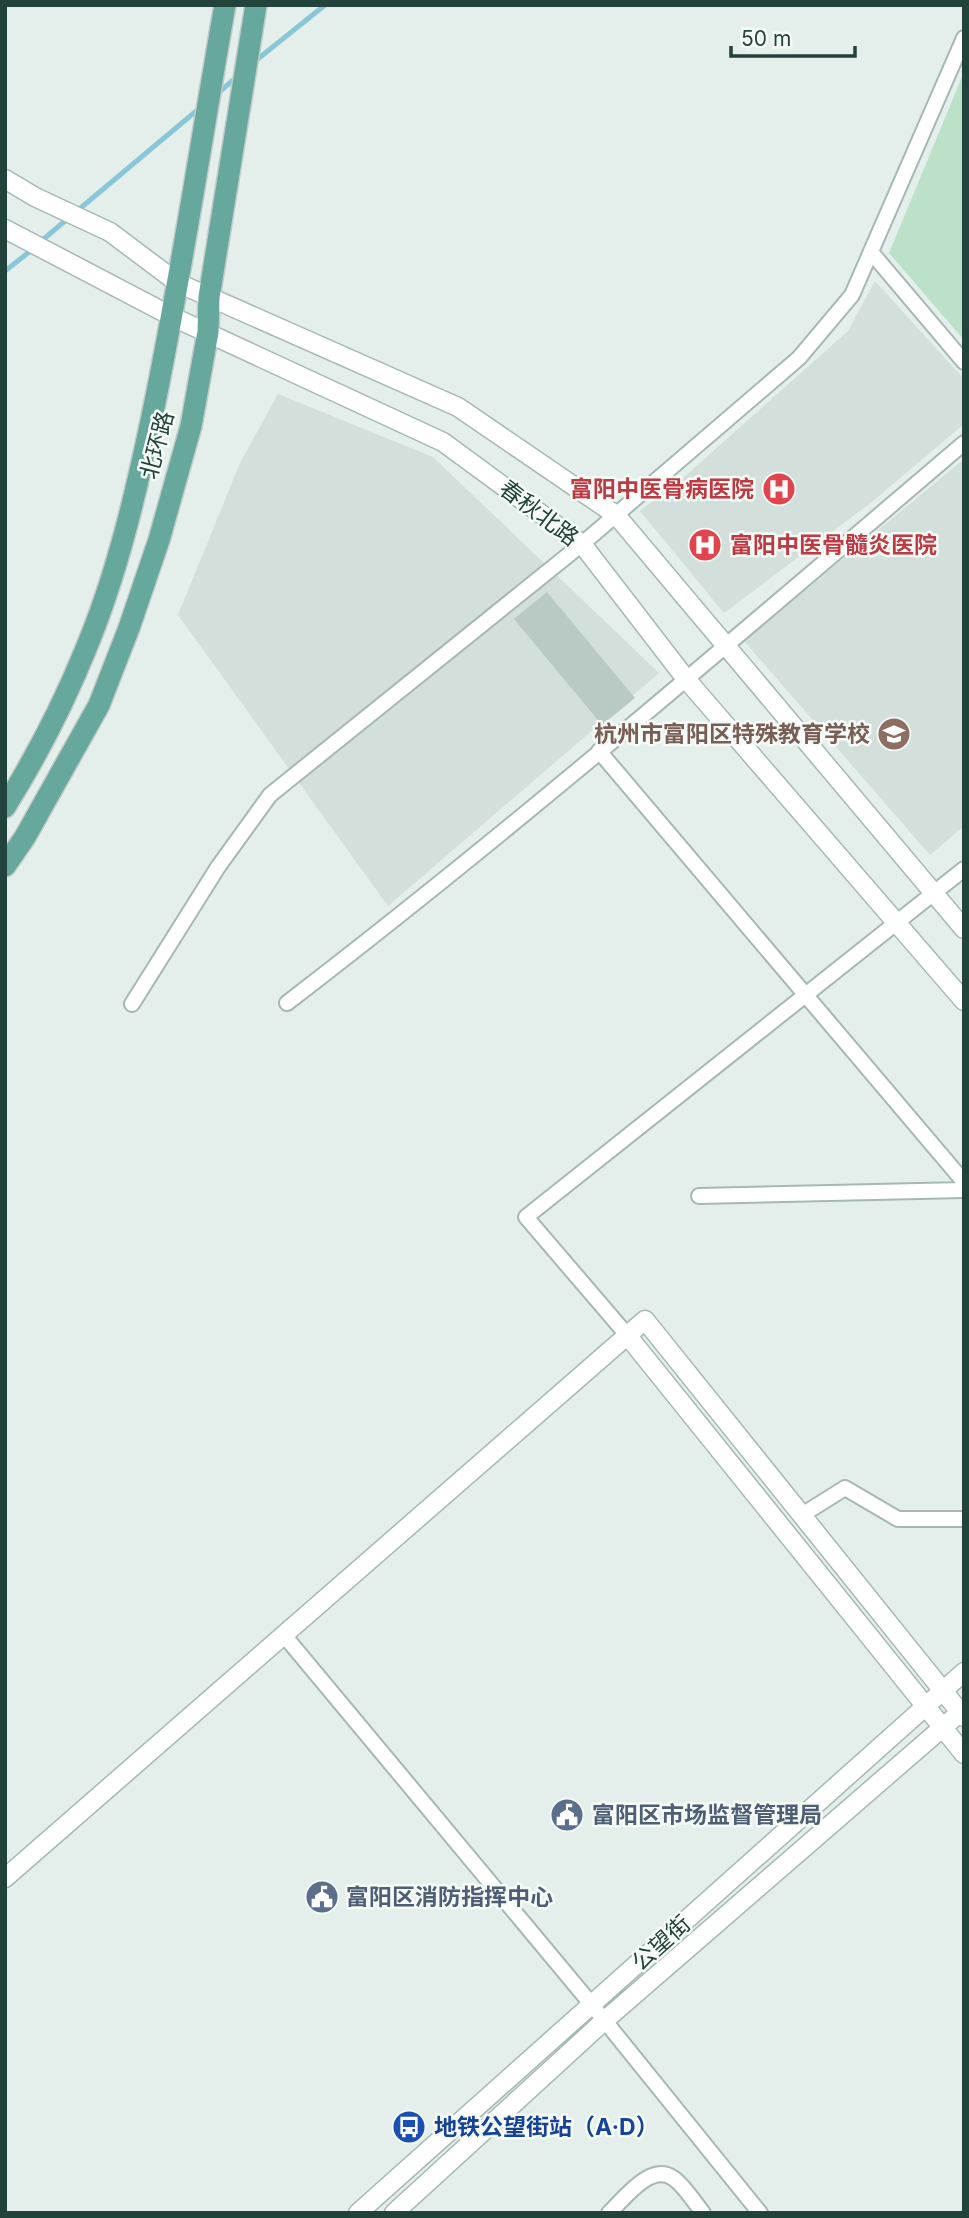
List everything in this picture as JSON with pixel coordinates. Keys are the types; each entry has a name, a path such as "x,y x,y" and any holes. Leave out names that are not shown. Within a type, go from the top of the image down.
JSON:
{"main road":[{"name":"北环路","path":"5,807 58,710 86,651 106,596 135,494 173,317 225,5"},
{"name":"北环路","path":"5,866 25,837 99,705 159,540 191,426 208,332 209,297 256,5"}],"street":[{"path":"132,1004 218,867 270,795 582,544 799,358 852,295 964,38"},
{"name":"春秋北路","path":"5,179 35,197 110,232 178,283 458,407 616,515 964,929"},
{"name":"春秋北路","path":"5,229 173,317 443,442 582,544 686,679 964,1001"},
{"path":"871,252 964,362"},
{"path":"287,1003 372,939 726,646 964,443"},
{"path":"599,751 964,1182"},
{"path":"964,869 526,1217 627,1335 964,1754"},
{"path":"699,1196 964,1191"},
{"path":"5,1878 645,1320 962,1712"},
{"path":"803,1515 845,1488 898,1519 964,1519"},
{"path":"283,1634 592,2005 760,2213"},
{"name":"公望街","path":"358,2213 964,1672"},
{"name":"公望街","path":"394,2213 604,2021 962,1712"},
{"path":"609,2213 647,2178 660,2173 673,2178 702,2213"}],"shaded area":[{"path":"875,281 964,379 964,424 873,501 724,613 640,511 684,477 848,331"},
{"path":"278,394 433,457 659,673 388,906 178,615 240,463"},
{"name":"杭州市富阳区特殊教育学校","path":"964,459 964,826 930,855 744,641"}],"green space":[{"path":"964,72 964,340 889,253"}],"building":[{"path":"547,592 635,698 602,725 514,619"}],"waterway":[{"path":"254,62 325,5"},
{"path":"217,94 239,75"},
{"path":"40,242 201,107"},
{"path":"5,271 33,249"}],"place":[{"name":"富阳中医骨病医院","path":"779,489"},
{"name":"富阳中医骨髓炎医院","path":"705,545"},
{"name":"杭州市富阳区特殊教育学校","path":"894,734"},
{"name":"富阳区市场监督管理局","path":"567,1815"},
{"name":"富阳区消防指挥中心","path":"322,1897"},
{"name":"地铁公望街站（A·D）","path":"409,2127"}]}
